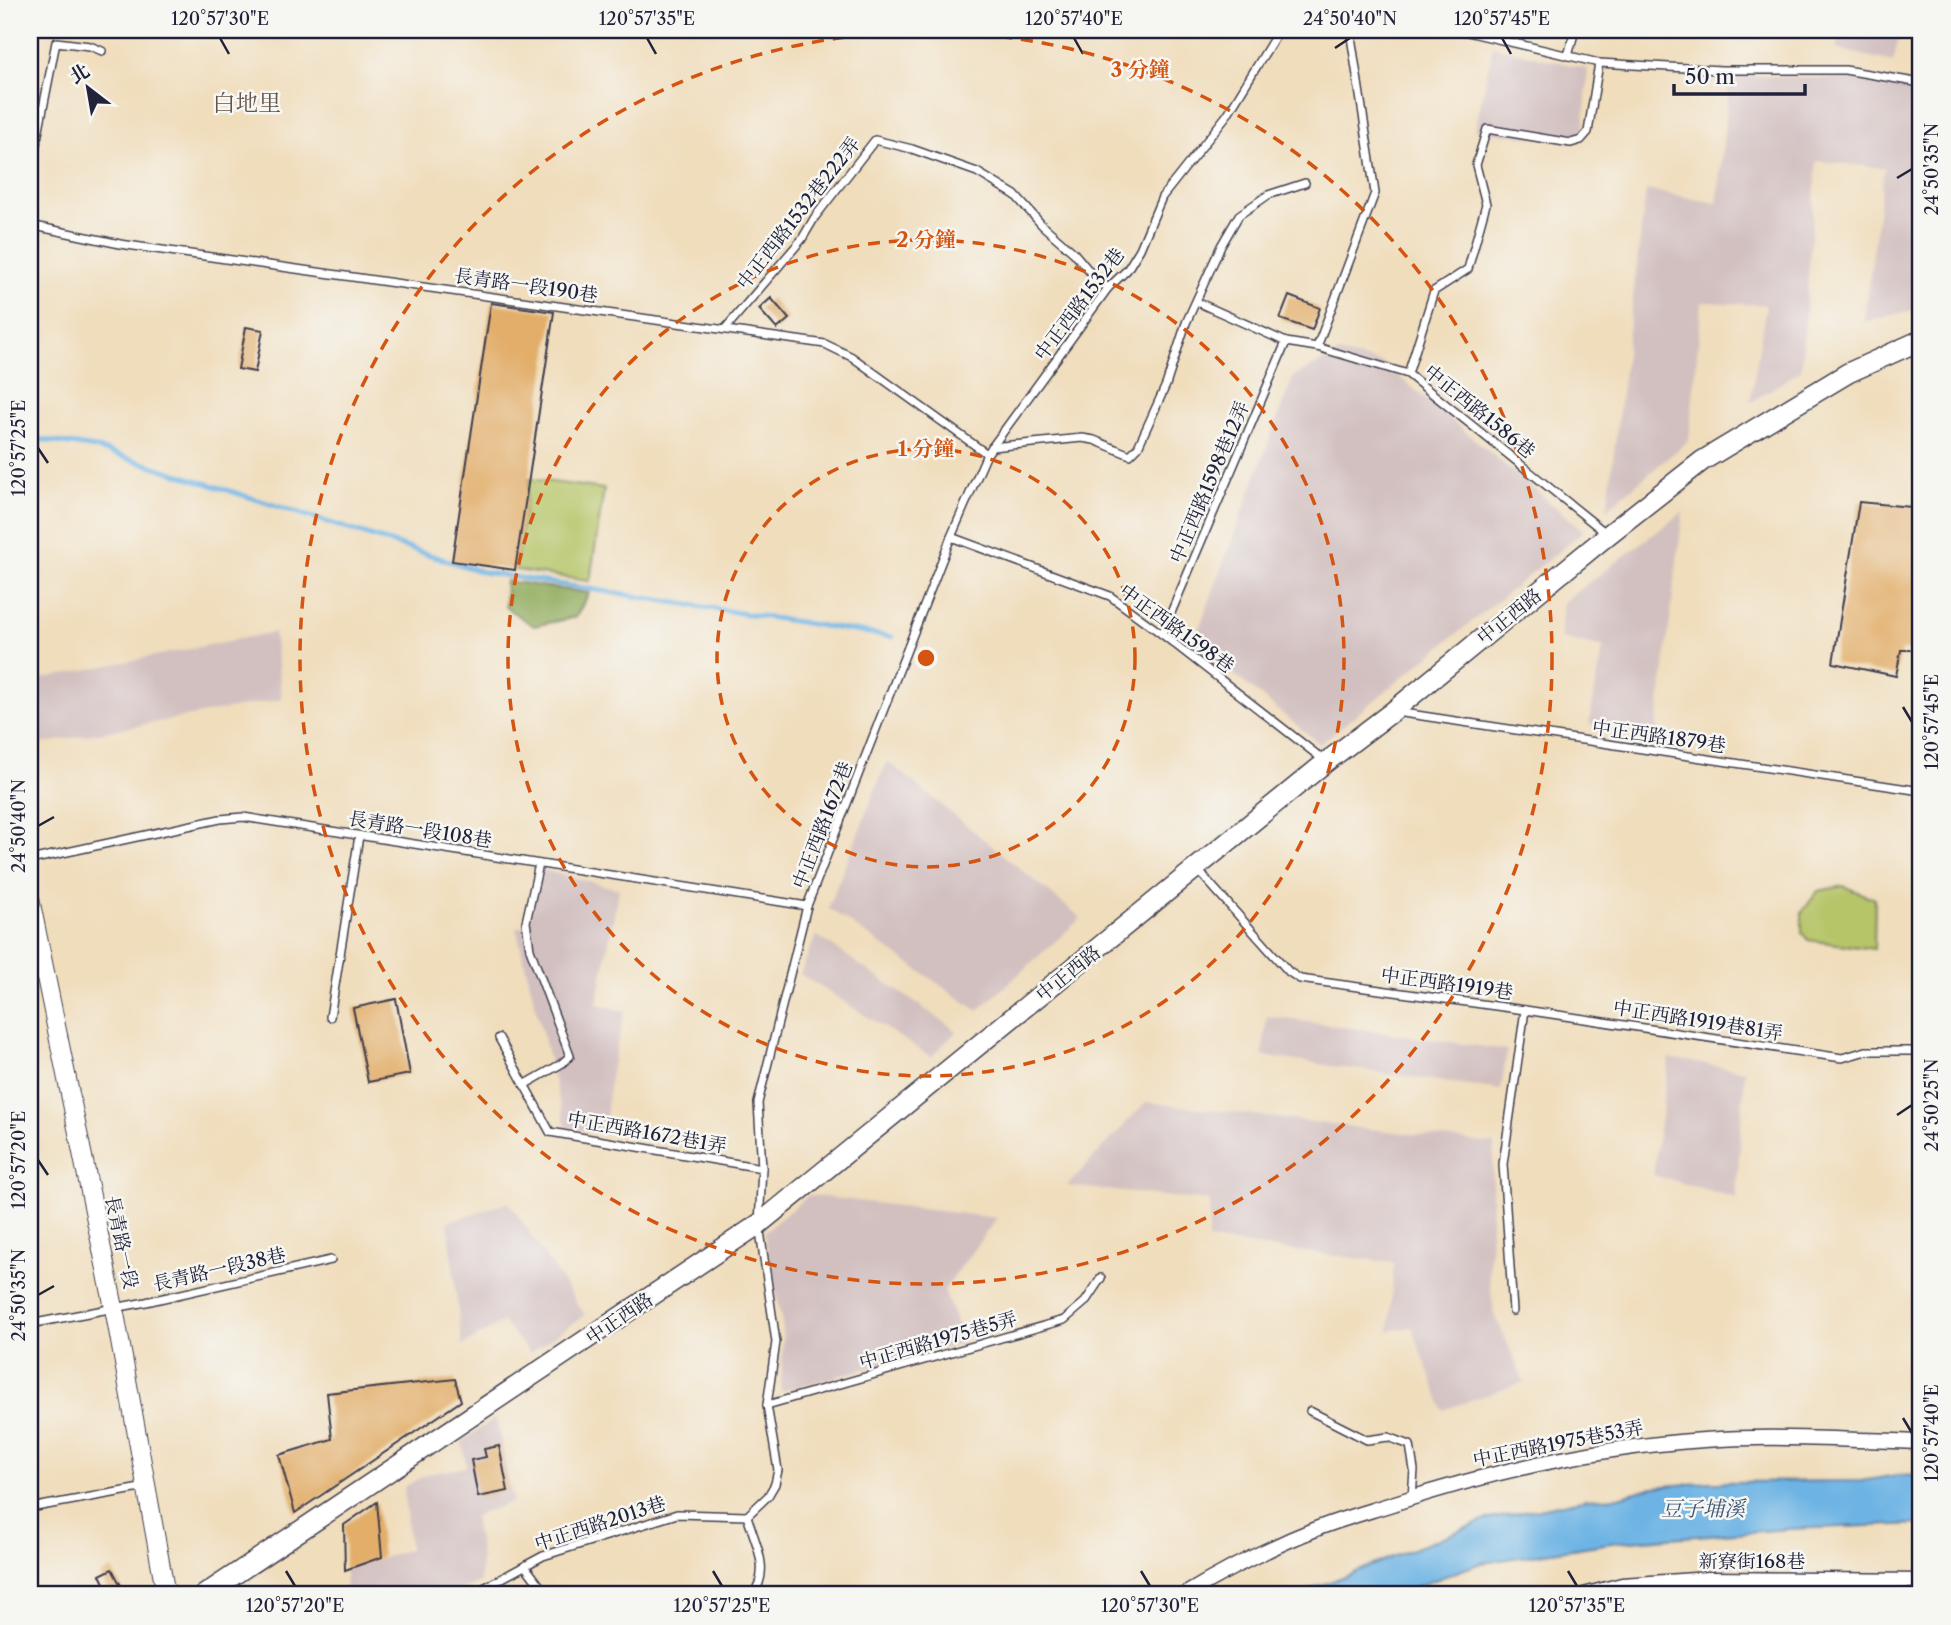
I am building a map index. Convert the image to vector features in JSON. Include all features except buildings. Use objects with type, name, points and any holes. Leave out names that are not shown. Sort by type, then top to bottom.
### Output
[{"type":"main road","name":"中正西路","points":[[204,1595],[759,1224],[1326,762],[1392,712],[1702,461],[1848,373],[1921,340]]},
{"type":"street","name":"長青路一段","points":[[30,899],[114,1308],[166,1595]]},
{"type":"street","name":"中正西路1975巷53弄","points":[[1184,1595],[1226,1570],[1317,1528],[1412,1497],[1516,1468],[1649,1446],[1704,1440],[1789,1438],[1921,1442]]},
{"type":"street","name":"新寮街168巷","points":[[1584,1595],[1622,1585],[1709,1579],[1800,1588],[1921,1581]]},
{"type":"lane","name":"中正西路1532巷","points":[[990,450],[1108,288],[1127,270],[1140,249],[1162,197],[1227,115],[1279,30]]},
{"type":"lane","points":[[1317,346],[1375,193],[1350,30]]},
{"type":"lane","points":[[1459,30],[1599,63],[1721,70],[1845,70],[1921,83]]},
{"type":"lane","points":[[1568,56],[1575,30]]},
{"type":"lane","points":[[30,175],[56,42],[90,46],[102,51]]},
{"type":"lane","points":[[1408,374],[1434,291],[1468,269],[1486,204],[1476,165],[1487,129],[1571,143],[1581,140],[1588,132],[1599,63]]},
{"type":"lane","name":"中正西路1532巷222弄","points":[[726,329],[802,239],[815,217],[875,140],[912,149],[977,172],[1015,195],[1042,225],[1108,288]]},
{"type":"lane","points":[[990,450],[1082,438],[1094,440],[1130,455],[1138,447],[1166,385],[1186,323],[1221,246],[1239,215],[1268,195],[1305,183]]},
{"type":"lane","name":"長青路一段190巷","points":[[30,225],[133,246],[825,344],[852,357],[990,450]]},
{"type":"lane","name":"中正西路1586巷","points":[[1197,302],[1286,342],[1317,346],[1408,374],[1608,535]]},
{"type":"lane","name":"中正西路1598巷12弄","points":[[1162,634],[1286,342]]},
{"type":"lane","name":"中正西路1672巷","points":[[747,1516],[768,1496],[775,1484],[778,1470],[767,1405],[776,1342],[759,1224],[762,1168],[758,1103],[807,906],[951,537],[990,450]]},
{"type":"lane","name":"中正西路1598巷","points":[[951,537],[1110,596],[1326,762]]},
{"type":"lane","name":"中正西路1879巷","points":[[1392,712],[1921,791]]},
{"type":"lane","name":"長青路一段108巷","points":[[30,860],[220,819],[243,817],[807,906]]},
{"type":"lane","points":[[330,1017],[359,835]]},
{"type":"lane","points":[[524,1085],[570,1056],[530,949],[526,922],[539,864]]},
{"type":"lane","name":"中正西路1919巷","points":[[1196,868],[1289,972],[1300,979],[1525,1010],[1503,1164],[1513,1311]]},
{"type":"lane","name":"中正西路1919巷81弄","points":[[1525,1010],[1842,1058],[1866,1051],[1921,1051]]},
{"type":"lane","name":"中正西路1672巷1弄","points":[[499,1038],[550,1132],[762,1168]]},
{"type":"lane","name":"長青路一段38巷","points":[[30,1324],[331,1260]]},
{"type":"lane","name":"中正西路1975巷5弄","points":[[767,1405],[1064,1320],[1085,1302],[1101,1278]]},
{"type":"lane","points":[[1311,1411],[1367,1440],[1388,1437],[1410,1445],[1412,1497]]},
{"type":"lane","points":[[30,1508],[146,1487]]},
{"type":"lane","name":"中正西路2013巷","points":[[471,1595],[543,1556],[677,1514],[747,1516]]},
{"type":"lane","points":[[747,1516],[763,1568],[762,1578],[752,1595]]},
{"type":"lane","points":[[525,1566],[547,1595]]},
{"type":"shaded area","points":[[1840,30],[1901,30],[1893,62],[1836,49]]},
{"type":"shaded area","points":[[1493,46],[1588,69],[1584,127],[1574,143],[1475,130]]},
{"type":"shaded area","points":[[1730,75],[1893,80],[1921,85],[1921,308],[1864,322],[1884,168],[1817,161],[1801,370],[1750,403],[1766,305],[1702,302],[1689,440],[1607,509],[1646,190],[1717,203]]},
{"type":"shaded area","points":[[1339,353],[1383,363],[1584,531],[1320,744],[1194,642],[1293,377]]},
{"type":"shaded area","points":[[1683,512],[1656,736],[1589,724],[1603,647],[1560,639],[1563,602]]},
{"type":"shaded area","points":[[274,632],[282,699],[34,745],[30,724],[30,681]]},
{"type":"shaded area","points":[[887,761],[1081,918],[978,1011],[828,908]]},
{"type":"shaded area","points":[[539,869],[619,889],[597,1004],[625,1011],[610,1075],[605,1134],[566,1127],[516,928],[529,925]]},
{"type":"shaded area","points":[[816,935],[957,1031],[931,1057],[800,974]]},
{"type":"shaded area","points":[[1267,1016],[1507,1050],[1501,1090],[1262,1056]]},
{"type":"shaded area","points":[[1669,1058],[1745,1071],[1736,1198],[1653,1175]]},
{"type":"shaded area","points":[[1146,1102],[1494,1144],[1489,1275],[1494,1312],[1524,1382],[1443,1410],[1412,1327],[1389,1331],[1394,1263],[1208,1240],[1210,1201],[1067,1186]]},
{"type":"shaded area","points":[[809,1195],[997,1218],[944,1290],[964,1343],[781,1391],[783,1329],[764,1232]]},
{"type":"shaded area","points":[[509,1202],[585,1315],[530,1353],[503,1322],[462,1346],[448,1222]]},
{"type":"shaded area","points":[[496,1418],[513,1502],[474,1516],[481,1557],[480,1582],[448,1595],[346,1595],[345,1570],[409,1549],[404,1487],[427,1474],[466,1467],[462,1441]]},
{"type":"green space","points":[[529,479],[604,489],[590,581],[515,570]]},
{"type":"green space","points":[[506,581],[589,593],[576,617],[534,626],[505,607]]},
{"type":"green space","points":[[1843,886],[1875,899],[1874,949],[1808,940],[1802,933],[1802,912],[1818,891]]},
{"type":"water","name":"豆子埔溪","points":[[1897,1475],[1921,1476],[1921,1524],[1788,1529],[1618,1542],[1481,1563],[1394,1595],[1297,1595],[1486,1520],[1586,1499],[1618,1497],[1654,1487],[1712,1482],[1861,1481]]},
{"type":"waterway","points":[[30,438],[96,448],[483,572],[892,637]]},
{"type":"waterway","points":[[1691,1595],[1744,1590],[1786,1590]]},
{"type":"waterway","points":[[1815,1591],[1921,1591]]},
{"type":"district","name":"白地里","points":[[247,103]]}]
